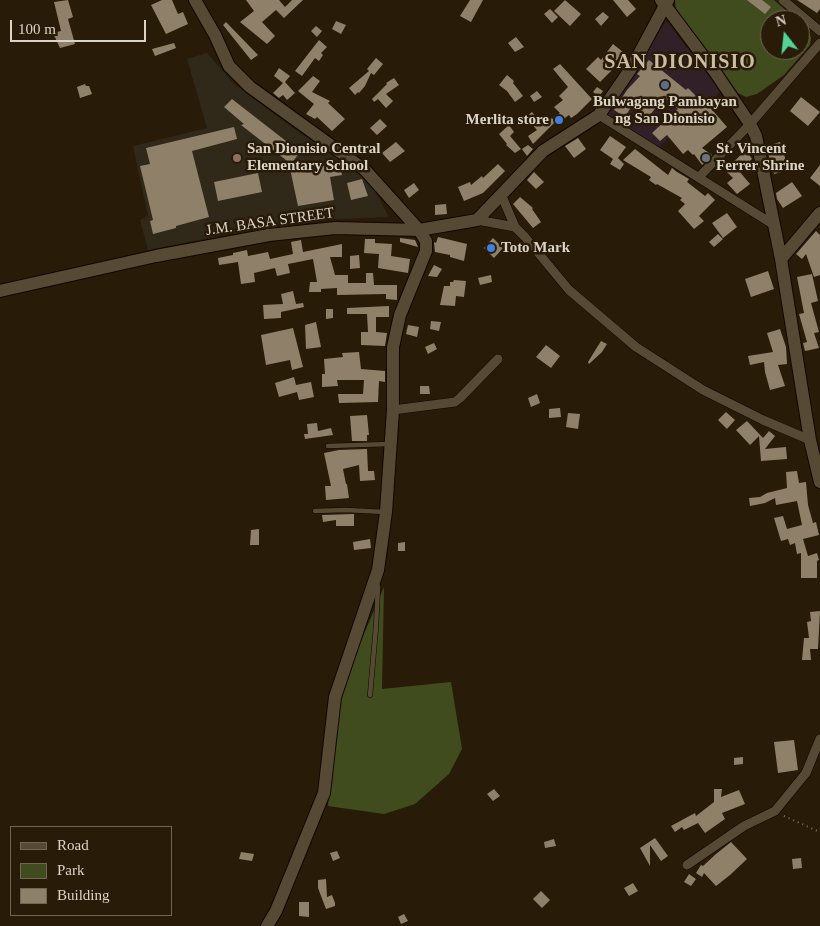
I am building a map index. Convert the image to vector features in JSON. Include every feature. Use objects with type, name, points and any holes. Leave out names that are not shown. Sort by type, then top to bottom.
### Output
[{"type":"main road","points":[[194,0],[215,35],[229,66],[250,87],[365,170],[420,230],[426,241],[426,251],[400,315],[394,347],[393,410],[386,512],[378,570],[335,697],[324,793],[276,911],[267,926]]},
{"type":"main road","points":[[477,220],[543,151],[599,114],[632,67],[664,2],[709,64],[750,124],[756,136],[781,259],[810,440],[820,482]]},
{"type":"main road","points":[[781,259],[820,213]]},
{"type":"main road","name":"J.M. BASA STREET","points":[[0,291],[156,256],[269,235],[335,228],[420,230],[477,220]]},
{"type":"street","points":[[782,0],[820,31]]},
{"type":"street","points":[[699,177],[750,124],[820,43]]},
{"type":"street","points":[[599,114],[774,225]]},
{"type":"street","points":[[501,194],[515,227],[525,236],[569,290],[636,346],[703,390],[763,420],[810,440]]},
{"type":"street","points":[[477,220],[515,227]]},
{"type":"street","points":[[393,410],[455,402],[498,359]]},
{"type":"street","points":[[687,865],[744,826],[775,812],[806,773],[820,739]]},
{"type":"lane","points":[[328,446],[390,444]]},
{"type":"lane","points":[[314,511],[386,512]]},
{"type":"lane","points":[[370,695],[376,627],[378,570]]},
{"type":"path","points":[[775,812],[820,832]]},
{"type":"shaded area","points":[[666,21],[721,91],[659,147],[606,114]]},
{"type":"shaded area","name":"San Dionisio Central Elementary School","points":[[207,53],[234,84],[300,133],[357,169],[375,191],[389,217],[312,220],[259,228],[148,250],[140,220],[148,216],[133,146],[207,128],[187,59]]},
{"type":"green space","points":[[675,0],[774,0],[786,10],[760,10],[760,60],[797,60],[784,75],[757,94],[746,97],[738,93],[676,12]]},
{"type":"green space","points":[[384,587],[382,689],[451,682],[462,749],[449,774],[415,804],[384,814],[328,806],[335,710],[352,662]]},
{"type":"building","points":[[68,0],[73,17],[68,19],[75,44],[60,48],[53,33],[61,31],[54,2]]},
{"type":"building","points":[[162,0],[172,0],[178,14],[183,12],[188,24],[166,34],[151,5]]},
{"type":"building","points":[[246,0],[279,0],[285,7],[292,0],[303,0],[284,18],[276,10],[262,22],[275,36],[267,44],[240,22],[254,11]]},
{"type":"building","points":[[470,0],[483,0],[471,22],[460,16]]},
{"type":"building","points":[[565,0],[581,14],[570,26],[554,11]]},
{"type":"building","points":[[613,0],[628,0],[636,9],[627,17]]},
{"type":"building","points":[[747,0],[762,0],[771,7],[768,10],[760,10]]},
{"type":"building","points":[[797,0],[820,0],[820,9],[817,13]]},
{"type":"building","points":[[550,9],[558,17],[552,23],[544,14]]},
{"type":"building","points":[[603,12],[609,17],[601,26],[595,19]]},
{"type":"building","points":[[336,21],[346,25],[341,34],[332,29]]},
{"type":"building","points":[[226,22],[258,55],[251,60],[223,25]]},
{"type":"building","points":[[316,26],[322,31],[317,37],[311,31]]},
{"type":"building","points":[[516,37],[524,47],[515,52],[508,43]]},
{"type":"building","points":[[319,40],[327,47],[321,53],[323,55],[319,61],[315,58],[302,76],[295,71]]},
{"type":"building","points":[[174,43],[176,48],[155,56],[152,49]]},
{"type":"building","points":[[613,44],[623,52],[610,69],[612,70],[600,82],[586,69],[598,57],[601,60]]},
{"type":"building","points":[[376,58],[383,64],[374,75],[371,73],[365,86],[355,95],[349,88],[369,71],[367,69]]},
{"type":"building","points":[[649,60],[686,90],[688,88],[707,107],[708,105],[727,127],[702,148],[712,155],[702,165],[694,154],[688,150],[683,154],[667,135],[660,141],[652,133],[678,109],[664,97],[647,119],[631,107],[625,117],[614,110],[627,90],[640,76],[637,74]]},
{"type":"building","points":[[560,64],[592,99],[577,114],[571,118],[569,115],[558,123],[554,117],[560,113],[554,107],[563,100],[559,96],[568,87],[553,69]]},
{"type":"building","points":[[279,68],[290,76],[285,82],[295,93],[287,100],[283,95],[279,98],[273,93],[283,83],[274,76]]},
{"type":"building","points":[[507,75],[514,81],[513,83],[523,96],[515,102],[507,91],[499,85]]},
{"type":"building","points":[[313,76],[320,81],[312,92],[330,101],[328,103],[345,119],[332,131],[317,117],[315,119],[306,114],[314,104],[298,91]]},
{"type":"building","points":[[394,78],[399,85],[386,94],[393,101],[386,108],[378,99],[374,102],[372,99],[386,83]]},
{"type":"building","points":[[85,84],[89,86],[92,94],[80,98],[77,87]]},
{"type":"building","points":[[597,87],[603,91],[599,97],[593,92]]},
{"type":"building","points":[[537,91],[542,97],[534,102],[530,96]]},
{"type":"building","points":[[801,97],[820,112],[808,126],[790,111]]},
{"type":"building","points":[[232,99],[300,152],[291,164],[241,125],[244,124],[224,107]]},
{"type":"building","points":[[532,112],[538,119],[542,117],[547,122],[552,118],[555,122],[533,144],[528,136],[537,130],[526,117]]},
{"type":"building","points":[[380,119],[387,126],[377,135],[370,128]]},
{"type":"building","points":[[509,125],[514,132],[510,136],[521,149],[515,153],[506,145],[499,134]]},
{"type":"building","points":[[234,127],[237,139],[192,151],[209,217],[153,234],[150,221],[153,220],[140,166],[150,164],[146,148]]},
{"type":"building","points":[[610,136],[626,147],[618,158],[624,164],[620,170],[610,164],[613,159],[600,150]]},
{"type":"building","points":[[578,138],[586,149],[574,158],[565,146]]},
{"type":"building","points":[[396,142],[405,151],[390,162],[382,153]]},
{"type":"building","points":[[780,142],[789,170],[774,174],[766,146]]},
{"type":"building","points":[[528,145],[533,149],[527,156],[522,149]]},
{"type":"building","points":[[635,149],[668,175],[672,168],[689,179],[687,182],[705,196],[708,193],[715,200],[699,216],[704,221],[694,229],[678,211],[685,204],[680,200],[682,198],[656,185],[649,180],[651,177],[623,160]]},
{"type":"building","points":[[746,150],[752,159],[739,171],[750,184],[737,194],[727,183],[733,178],[725,170]]},
{"type":"building","points":[[306,161],[308,169],[340,163],[342,175],[330,177],[334,200],[298,206],[289,164]]},
{"type":"building","points":[[498,164],[505,171],[483,193],[464,201],[458,187],[470,182],[471,185],[482,176],[483,178]]},
{"type":"building","points":[[820,165],[820,186],[810,178]]},
{"type":"building","points":[[534,172],[544,182],[536,189],[527,180]]},
{"type":"building","points":[[258,173],[262,192],[218,201],[214,182]]},
{"type":"building","points":[[362,179],[368,196],[351,200],[347,183]]},
{"type":"building","points":[[792,182],[802,196],[783,208],[777,199],[776,193]]},
{"type":"building","points":[[414,183],[419,190],[409,198],[404,190]]},
{"type":"building","points":[[520,197],[533,208],[541,222],[533,228],[513,204]]},
{"type":"building","points":[[446,204],[447,214],[435,215],[435,205]]},
{"type":"building","points":[[727,213],[737,227],[723,238],[712,223]]},
{"type":"building","points":[[816,231],[820,235],[820,275],[814,277],[806,254],[802,259],[796,254]]},
{"type":"building","points":[[718,234],[723,239],[714,247],[709,242]]},
{"type":"building","points":[[438,237],[467,244],[464,261],[450,257],[450,255],[435,252],[434,242],[436,243]]},
{"type":"building","points":[[400,238],[415,240],[418,247],[400,242]]},
{"type":"building","points":[[493,238],[503,248],[494,258],[484,248]]},
{"type":"building","points":[[365,239],[375,239],[375,243],[392,244],[391,256],[410,259],[408,273],[378,268],[379,254],[364,253]]},
{"type":"building","points":[[301,240],[303,252],[342,244],[342,257],[330,257],[335,275],[348,275],[348,283],[366,283],[366,273],[373,273],[374,285],[397,285],[397,300],[386,299],[386,294],[337,295],[337,288],[321,289],[321,292],[309,292],[310,282],[317,282],[313,259],[288,264],[290,273],[277,276],[275,268],[254,273],[255,282],[241,284],[238,262],[219,265],[218,258],[247,250],[248,256],[268,252],[270,259],[293,254],[291,242]]},
{"type":"building","points":[[359,255],[360,268],[350,269],[350,256]]},
{"type":"building","points":[[434,265],[442,269],[437,277],[428,276]]},
{"type":"building","points":[[768,271],[774,289],[751,297],[745,279]]},
{"type":"building","points":[[812,274],[818,301],[811,303],[819,332],[814,333],[819,348],[805,351],[803,343],[807,342],[799,314],[804,313],[797,277]]},
{"type":"building","points":[[491,275],[492,282],[480,285],[478,278]]},
{"type":"building","points":[[454,280],[466,281],[464,297],[456,296],[455,306],[440,305],[444,286],[450,286],[450,282]]},
{"type":"building","points":[[293,291],[296,304],[303,303],[304,307],[281,312],[281,318],[264,319],[263,305],[283,304],[281,294]]},
{"type":"building","points":[[389,306],[389,317],[376,317],[376,332],[387,333],[385,346],[361,345],[361,332],[368,332],[367,314],[347,314],[347,308]]},
{"type":"building","points":[[326,309],[333,309],[333,318],[326,319]]},
{"type":"building","points":[[431,321],[441,322],[439,331],[430,329]]},
{"type":"building","points":[[316,322],[321,347],[306,349],[305,325]]},
{"type":"building","points":[[408,325],[419,327],[417,337],[406,334]]},
{"type":"building","points":[[293,328],[303,367],[292,370],[290,360],[266,365],[261,335]]},
{"type":"building","points":[[780,329],[786,347],[787,364],[778,365],[785,386],[770,390],[764,362],[750,365],[748,356],[773,352],[767,333]]},
{"type":"building","points":[[601,341],[607,344],[602,352],[589,364],[588,362]]},
{"type":"building","points":[[434,343],[437,349],[428,354],[425,347]]},
{"type":"building","points":[[546,345],[560,356],[551,368],[536,357]]},
{"type":"building","points":[[359,352],[361,369],[385,371],[385,382],[379,381],[378,402],[339,403],[338,394],[363,394],[364,380],[337,380],[338,386],[322,387],[322,374],[325,374],[324,359],[343,357],[342,353]]},
{"type":"building","points":[[294,377],[296,385],[311,382],[314,397],[299,400],[297,392],[279,397],[275,383]]},
{"type":"building","points":[[420,386],[429,386],[430,394],[420,394]]},
{"type":"building","points":[[537,394],[540,403],[531,407],[528,398]]},
{"type":"building","points":[[560,408],[561,417],[549,418],[549,409]]},
{"type":"building","points":[[726,412],[735,420],[727,429],[718,420]]},
{"type":"building","points":[[568,413],[580,414],[578,429],[566,427]]},
{"type":"building","points":[[367,415],[369,435],[367,435],[367,441],[352,441],[350,416]]},
{"type":"building","points":[[747,421],[763,438],[769,431],[775,436],[765,449],[786,447],[787,459],[761,461],[759,436],[750,445],[736,430]]},
{"type":"building","points":[[317,423],[318,431],[331,428],[333,435],[305,439],[304,434],[308,434],[307,424]]},
{"type":"building","points":[[367,449],[368,471],[374,471],[375,480],[360,481],[359,465],[343,469],[349,498],[326,500],[325,486],[331,486],[324,453],[339,450]]},
{"type":"building","points":[[797,471],[799,483],[806,482],[808,505],[813,523],[816,522],[819,535],[803,539],[808,556],[817,553],[819,560],[817,561],[817,578],[801,578],[801,553],[797,554],[795,543],[790,545],[788,539],[781,541],[774,518],[783,516],[787,529],[802,525],[797,501],[776,505],[775,498],[765,503],[750,506],[749,498],[760,497],[767,493],[787,488],[786,472]]},
{"type":"building","points":[[354,514],[354,526],[336,526],[336,520],[323,522],[322,515]]},
{"type":"building","points":[[259,529],[259,545],[250,545],[251,530]]},
{"type":"building","points":[[370,539],[371,548],[354,550],[353,542]]},
{"type":"building","points":[[405,542],[405,551],[398,551],[398,543]]},
{"type":"building","points":[[820,611],[818,649],[810,649],[811,660],[802,660],[804,638],[809,638],[807,622],[811,621],[810,612]]},
{"type":"building","points":[[794,740],[798,770],[778,773],[774,742]]},
{"type":"building","points":[[743,757],[743,764],[734,765],[734,758]]},
{"type":"building","points":[[494,789],[500,796],[493,801],[487,794]]},
{"type":"building","points":[[714,789],[722,789],[721,797],[739,790],[745,804],[722,813],[725,819],[705,833],[698,823],[684,830],[682,827],[675,832],[671,826],[695,813],[696,816],[714,802]]},
{"type":"building","points":[[655,838],[668,856],[661,861],[650,845],[650,866],[640,848]]},
{"type":"building","points":[[554,839],[556,846],[545,848],[544,842]]},
{"type":"building","points":[[731,842],[747,859],[730,875],[716,886],[704,873],[702,877],[696,873],[701,865],[703,866]]},
{"type":"building","points":[[337,851],[340,858],[333,861],[330,853]]},
{"type":"building","points":[[241,852],[254,854],[252,861],[239,859]]},
{"type":"building","points":[[801,858],[802,868],[793,869],[792,859]]},
{"type":"building","points":[[689,874],[696,879],[691,886],[684,882]]},
{"type":"building","points":[[326,879],[327,897],[332,895],[335,906],[326,909],[318,888],[318,880]]},
{"type":"building","points":[[633,883],[638,891],[629,896],[624,888]]},
{"type":"building","points":[[541,891],[550,900],[542,908],[533,899]]},
{"type":"building","points":[[299,902],[309,902],[309,917],[299,916]]},
{"type":"building","points":[[404,914],[408,921],[401,924],[398,917]]},
{"type":"place","name":"Bulwagang Pambayan ng San Dionisio","points":[[665,85]]},
{"type":"place","name":"Merlita store","points":[[559,120]]},
{"type":"place","name":"San Dionisio Central Elementary School","points":[[237,158]]},
{"type":"place","name":"St. Vincent Ferrer Shrine","points":[[706,158]]},
{"type":"place","name":"Toto Mark","points":[[491,248]]},
{"type":"district","name":"SAN DIONISIO","points":[[680,63]]}]
